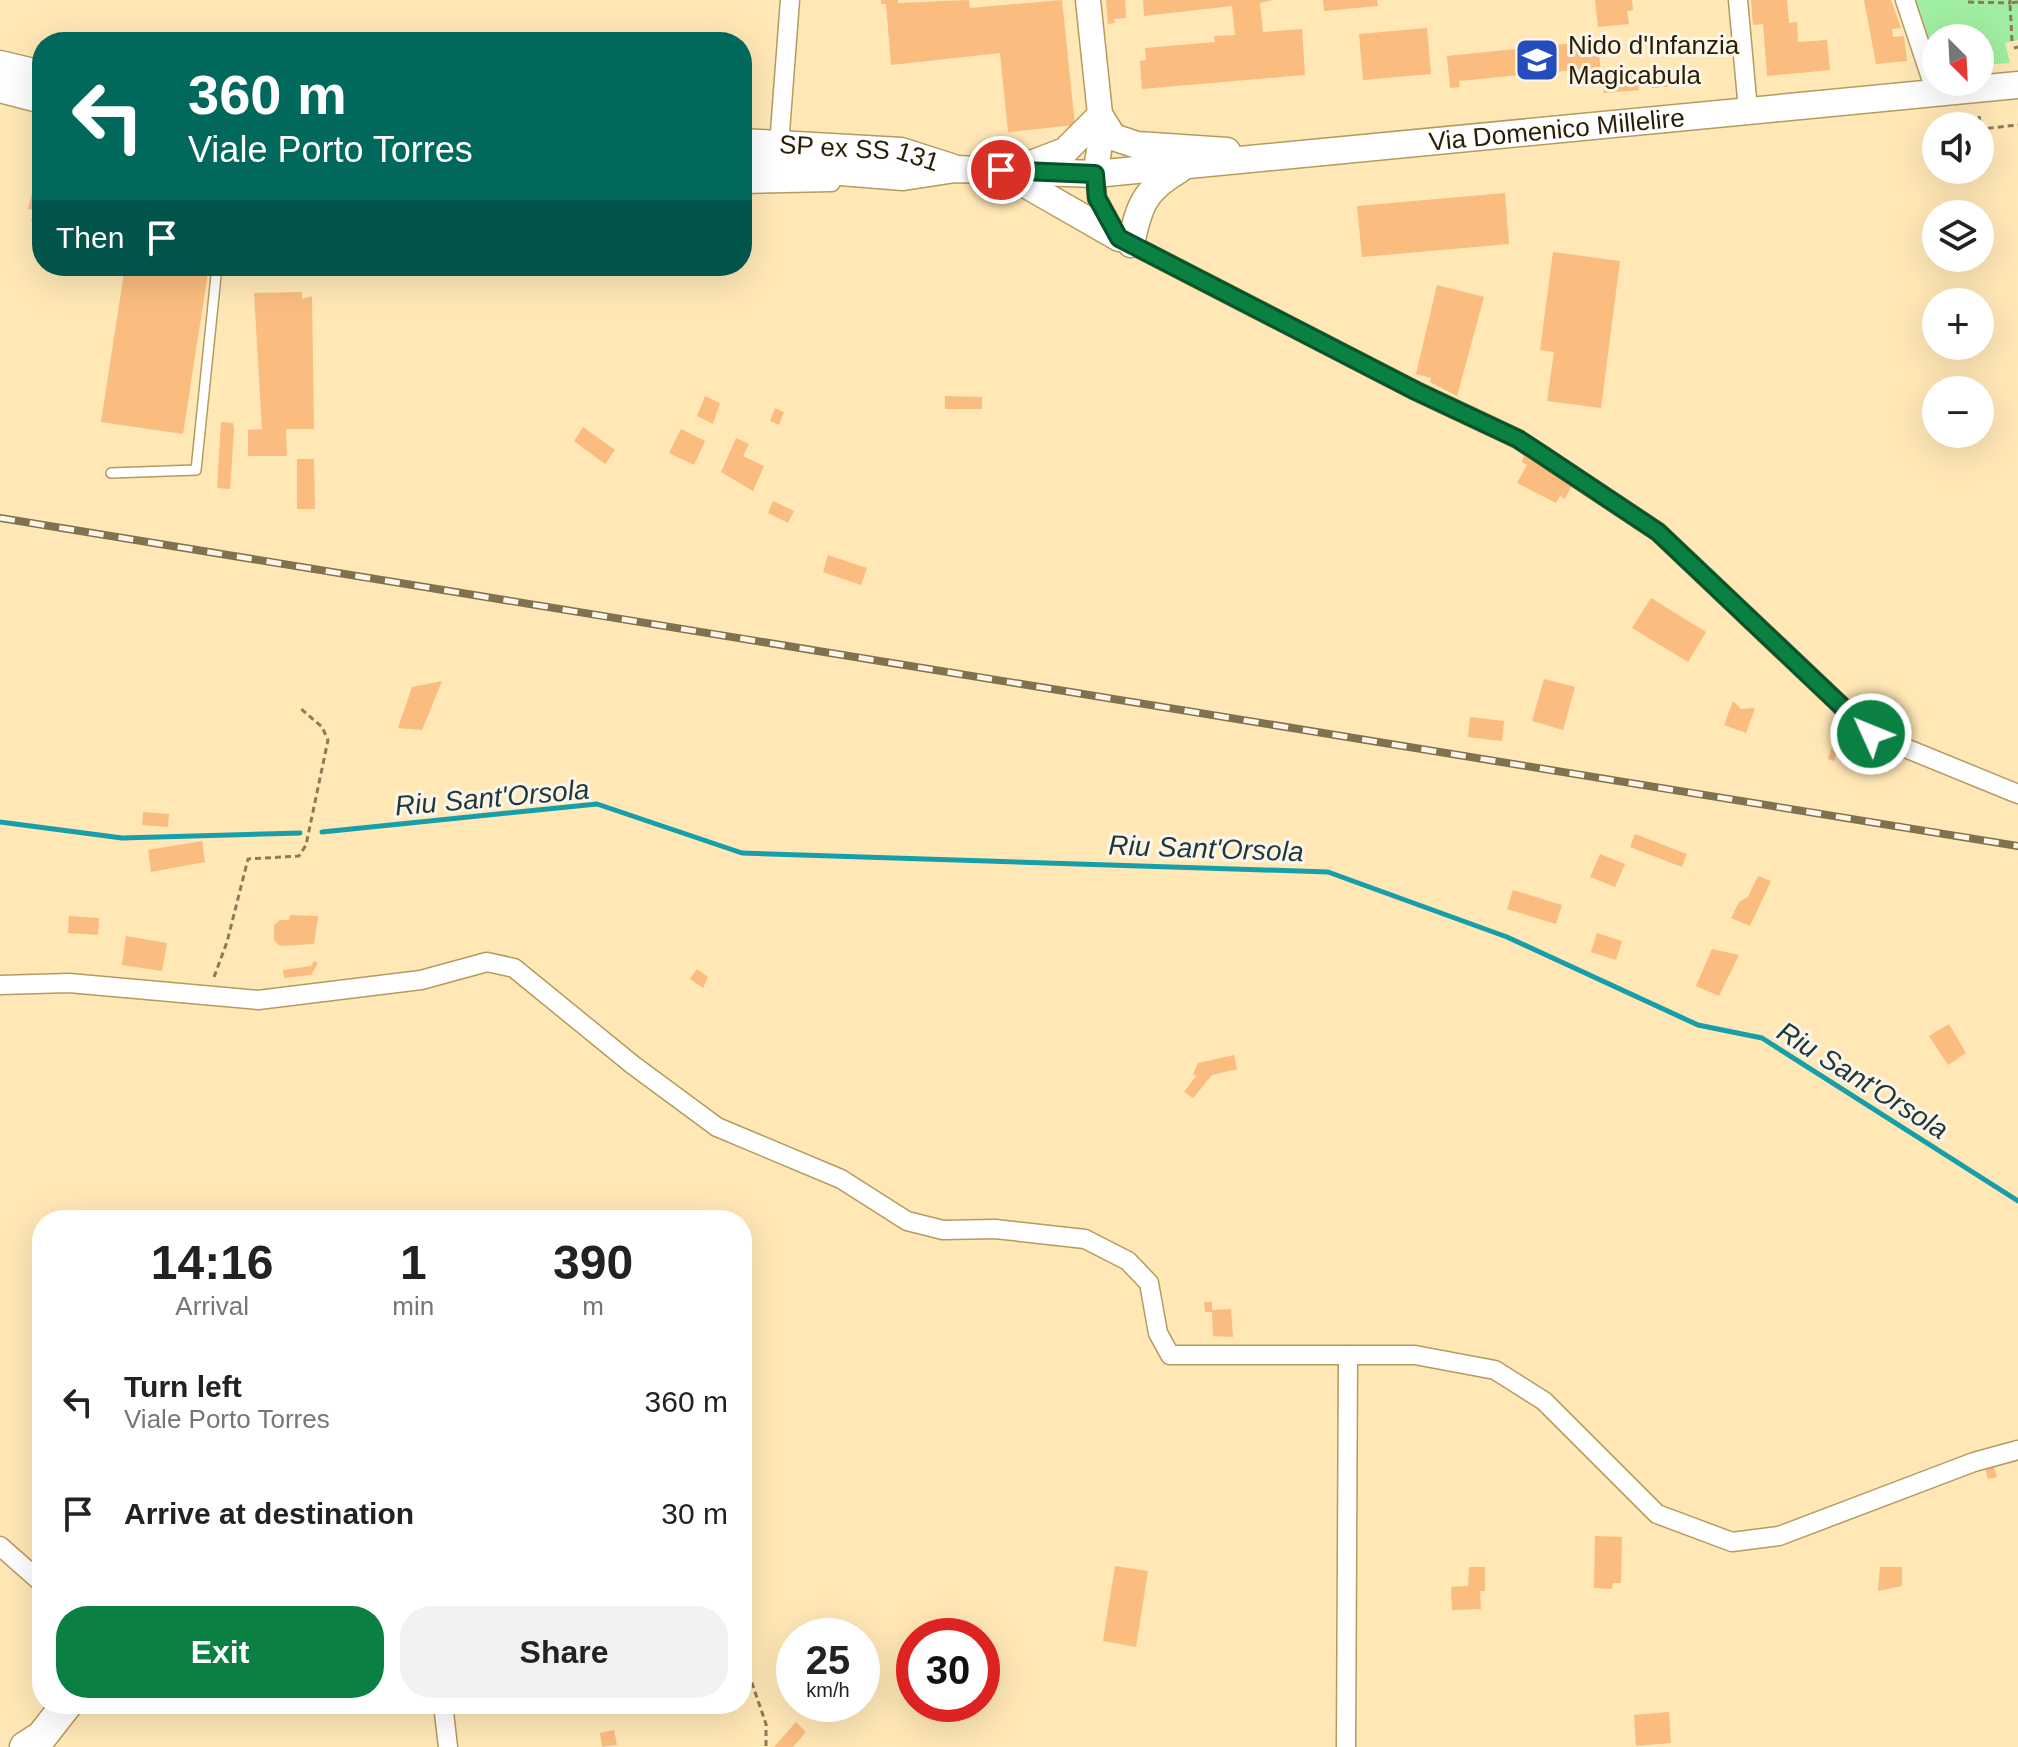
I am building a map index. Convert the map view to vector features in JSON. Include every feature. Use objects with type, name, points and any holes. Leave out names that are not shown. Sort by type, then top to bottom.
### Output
[{"type":"main road","points":[[0,64],[32,72]]},
{"type":"main road","name":"Via Domenico Millelire","points":[[1994,87],[2018,85]]},
{"type":"main road","points":[[0,89],[32,97]]},
{"type":"main road","name":"Via Domenico Millelire","points":[[955,169],[1095,174],[1922,94]]},
{"type":"main road","points":[[1006,170],[1065,151],[1100,116],[1113,137],[1137,145],[1277,156]]},
{"type":"main road","name":"SP ex SS 131","points":[[752,143],[901,151],[955,169]]},
{"type":"main road","name":"SP ex SS 131","points":[[752,165],[903,177],[955,169]]},
{"type":"main road","points":[[1006,170],[1125,241],[1153,185],[1186,166]]},
{"type":"main road","points":[[25,1747],[42,1736],[59,1714]]},
{"type":"street","points":[[779,145],[790,0]]},
{"type":"street","points":[[1088,0],[1102,133],[1095,174],[1097,198],[1125,241],[1416,391],[1518,439],[1658,532],[1871,734],[2018,794]]},
{"type":"street","points":[[1738,0],[1748,110]]},
{"type":"street","points":[[1905,0],[1922,51]]},
{"type":"street","points":[[752,184],[831,182],[836,171]]},
{"type":"street","points":[[0,985],[69,983],[258,1000],[421,980],[487,962],[514,968],[633,1065],[717,1127],[841,1179],[907,1221],[943,1230],[995,1229],[1085,1239],[1128,1261],[1149,1283],[1158,1333],[1170,1355],[1415,1355],[1495,1370],[1544,1401],[1657,1514],[1732,1542],[1779,1536],[1974,1462],[2018,1450]]},
{"type":"street","points":[[1346,1747],[1348,1356]]},
{"type":"street","points":[[0,1546],[32,1574]]},
{"type":"street","points":[[444,1714],[448,1747]]},
{"type":"lane","points":[[111,473],[196,470],[216,276]]},
{"type":"path","points":[[1968,2],[2018,2]]},
{"type":"path","points":[[2010,2],[2012,41]]},
{"type":"path","points":[[1994,128],[2018,125]]},
{"type":"path","points":[[208,995],[227,942],[248,859],[291,858],[299,856],[306,845],[328,740],[322,727],[299,707]]},
{"type":"path","points":[[752,1683],[766,1724],[766,1747]]},
{"type":"green space","points":[[1915,0],[2018,0],[2018,40],[2005,43],[2010,63],[1994,64],[1994,24],[1923,24]]},
{"type":"building","points":[[881,0],[898,0],[898,3],[969,0],[970,8],[1062,0],[1075,125],[1008,132],[1000,53],[891,65],[886,4],[881,4]]},
{"type":"building","points":[[1106,0],[1125,0],[1126,18],[1114,19],[1115,23],[1108,24]]},
{"type":"building","points":[[1143,0],[1272,0],[1260,3],[1263,32],[1302,29],[1305,75],[1142,89],[1140,61],[1146,60],[1145,48],[1215,42],[1214,36],[1235,35],[1232,6],[1144,16]]},
{"type":"building","points":[[1323,0],[1377,0],[1378,6],[1324,11]]},
{"type":"building","points":[[1595,0],[1632,0],[1633,10],[1627,11],[1629,24],[1598,27]]},
{"type":"building","points":[[1751,0],[1787,0],[1789,23],[1797,22],[1798,42],[1827,40],[1830,70],[1767,76],[1763,24],[1753,25]]},
{"type":"building","points":[[1864,0],[1891,0],[1901,28],[1892,29],[1893,37],[1904,36],[1907,61],[1876,64]]},
{"type":"building","points":[[1427,28],[1431,74],[1363,80],[1359,34]]},
{"type":"building","points":[[1598,42],[1601,75],[1588,76],[1587,69],[1552,72],[1459,81],[1460,87],[1450,88],[1447,56]]},
{"type":"building","points":[[1685,67],[1686,85],[1652,88],[1650,71]]},
{"type":"building","points":[[1637,72],[1639,90],[1604,93],[1602,76]]},
{"type":"building","points":[[1505,193],[1509,244],[1362,257],[1357,206]]},
{"type":"building","points":[[1553,252],[1620,261],[1601,408],[1547,401],[1554,352],[1540,350]]},
{"type":"building","points":[[123,276],[207,276],[183,434],[101,422]]},
{"type":"building","points":[[1437,285],[1484,297],[1457,396],[1430,382],[1431,378],[1416,374]]},
{"type":"building","points":[[302,292],[302,299],[312,296],[314,429],[286,429],[287,456],[248,456],[248,430],[262,429],[254,293]]},
{"type":"building","points":[[705,396],[720,403],[713,424],[697,416]]},
{"type":"building","points":[[945,396],[982,397],[982,409],[945,409]]},
{"type":"building","points":[[775,408],[784,412],[779,425],[770,421]]},
{"type":"building","points":[[221,422],[233,423],[234,430],[230,489],[217,488]]},
{"type":"building","points":[[583,427],[615,450],[605,464],[574,441]]},
{"type":"building","points":[[681,429],[705,441],[694,465],[669,453]]},
{"type":"building","points":[[736,438],[749,444],[743,456],[764,466],[753,491],[721,472]]},
{"type":"building","points":[[1524,456],[1573,483],[1565,499],[1560,496],[1556,503],[1517,483],[1527,465],[1522,462]]},
{"type":"building","points":[[297,459],[314,459],[315,509],[297,509]]},
{"type":"building","points":[[773,501],[794,511],[788,523],[768,513]]},
{"type":"building","points":[[828,555],[867,568],[861,585],[823,572]]},
{"type":"building","points":[[1651,598],[1706,632],[1688,662],[1632,628]]},
{"type":"building","points":[[1544,679],[1575,687],[1563,730],[1532,721]]},
{"type":"building","points":[[442,681],[422,730],[398,728],[412,687]]},
{"type":"building","points":[[1733,701],[1741,709],[1755,708],[1746,733],[1724,725]]},
{"type":"building","points":[[1470,717],[1504,721],[1502,741],[1468,737]]},
{"type":"building","points":[[1834,740],[1840,742],[1834,761],[1828,759]]},
{"type":"building","points":[[143,812],[169,814],[168,827],[142,825]]},
{"type":"building","points":[[1635,834],[1687,854],[1682,867],[1630,847]]},
{"type":"building","points":[[202,841],[205,862],[151,872],[148,850]]},
{"type":"building","points":[[1600,854],[1625,864],[1615,887],[1590,877]]},
{"type":"building","points":[[1758,876],[1771,881],[1750,926],[1731,918],[1739,902],[1748,897]]},
{"type":"building","points":[[1513,890],[1562,905],[1556,924],[1507,909]]},
{"type":"building","points":[[290,915],[318,916],[314,944],[280,946],[274,940],[274,925],[280,920],[289,920]]},
{"type":"building","points":[[69,916],[99,918],[98,935],[68,933]]},
{"type":"building","points":[[1597,933],[1622,941],[1616,960],[1591,952]]},
{"type":"building","points":[[126,936],[167,943],[162,971],[122,965]]},
{"type":"building","points":[[1712,949],[1739,955],[1719,996],[1696,986]]},
{"type":"building","points":[[314,961],[318,963],[311,975],[284,978],[283,970],[311,966]]},
{"type":"building","points":[[697,969],[708,977],[703,988],[690,979]]},
{"type":"building","points":[[1949,1024],[1966,1053],[1948,1065],[1929,1036]]},
{"type":"building","points":[[1234,1055],[1237,1069],[1212,1075],[1193,1098],[1184,1092],[1196,1076],[1193,1074],[1198,1063]]},
{"type":"building","points":[[1204,1302],[1212,1302],[1212,1310],[1231,1309],[1233,1337],[1213,1336],[1212,1312],[1205,1312]]},
{"type":"building","points":[[1992,1461],[1997,1477],[1988,1479],[1983,1463]]},
{"type":"building","points":[[1595,1536],[1622,1537],[1621,1583],[1613,1583],[1612,1589],[1594,1588]]},
{"type":"building","points":[[1115,1566],[1148,1571],[1136,1647],[1103,1641]]},
{"type":"building","points":[[1469,1567],[1485,1567],[1485,1591],[1480,1591],[1481,1609],[1452,1610],[1451,1587],[1468,1586]]},
{"type":"building","points":[[1880,1567],[1902,1567],[1902,1586],[1878,1591]]},
{"type":"building","points":[[1669,1712],[1671,1743],[1636,1746],[1634,1715]]},
{"type":"building","points":[[796,1722],[806,1732],[793,1747],[774,1747]]},
{"type":"building","points":[[614,1730],[617,1745],[602,1747],[600,1733]]},
{"type":"waterway","name":"Riu Sant'Orsola","points":[[322,832],[597,804],[742,853],[1328,872],[1507,937],[1698,1025],[1762,1038],[2018,1201]]},
{"type":"waterway","name":"Riu Sant'Orsola","points":[[0,822],[122,838],[300,833]]},
{"type":"railway","points":[[0,518],[2018,846]]},
{"type":"place","name":"Nido d'Infanzia Magicabula","points":[[1537,60]]},
{"type":"route","points":[[1001,170],[1095,174],[1097,198],[1119,238],[1437,402],[1518,439],[1658,532],[1871,734]]}]
